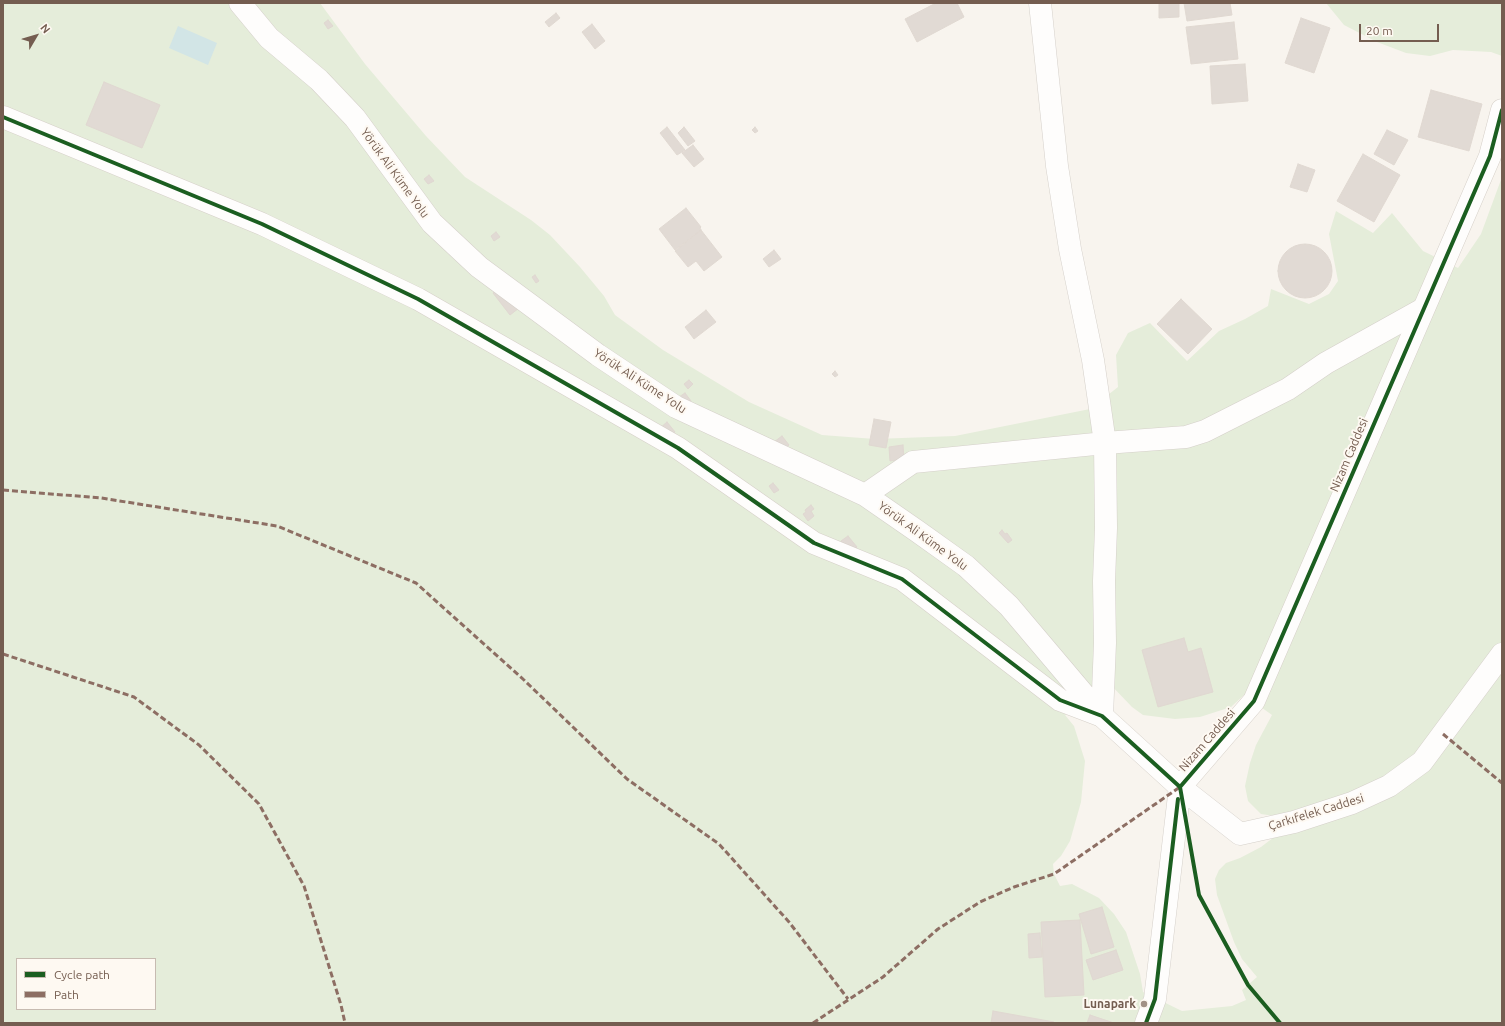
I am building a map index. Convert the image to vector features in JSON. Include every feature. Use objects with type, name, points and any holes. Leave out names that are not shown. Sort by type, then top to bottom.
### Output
[{"type":"street","name":"Yörük Ali Küme Yolu","points":[[240,3],[269,38],[320,80],[355,118],[432,223],[479,267],[598,355],[676,407],[865,495],[966,566],[1004,601],[1102,716]]},
{"type":"street","points":[[1040,3],[1057,166],[1070,249],[1093,360],[1105,443],[1106,528],[1104,581],[1106,643],[1102,716]]},
{"type":"street","name":"Nizam Caddesi","points":[[1180,787],[1254,701],[1490,156],[1502,110]]},
{"type":"street","points":[[3,116],[262,224],[418,300],[678,448],[814,543],[902,579],[1060,700],[1102,716],[1180,787],[1155,999],[1146,1023]]},
{"type":"street","points":[[865,495],[913,462],[1105,443],[1186,437],[1205,431],[1288,389],[1326,363],[1423,309]]},
{"type":"street","name":"Çarkıfelek Caddesi","points":[[1180,787],[1240,834],[1294,822],[1352,803],[1389,786],[1422,762],[1502,654]]},
{"type":"green space","points":[[3,3],[320,3],[365,64],[426,136],[465,177],[531,220],[550,235],[580,267],[604,296],[615,315],[663,350],[749,402],[822,435],[875,439],[955,436],[1090,409],[1118,387],[1116,355],[1128,333],[1150,323],[1187,361],[1219,331],[1268,306],[1271,289],[1309,304],[1329,294],[1338,281],[1329,234],[1336,211],[1373,233],[1392,213],[1423,251],[1458,268],[1481,234],[1502,177],[1502,1023],[3,1023]],"holes":[[[1107,681],[1132,707],[1143,715],[1175,719],[1200,717],[1231,707],[1244,695],[1272,715],[1256,745],[1245,786],[1248,801],[1261,814],[1281,817],[1286,828],[1261,847],[1240,858],[1226,863],[1219,870],[1215,879],[1217,895],[1234,942],[1242,959],[1257,977],[1242,990],[1246,1000],[1232,1006],[1182,1011],[1143,992],[1140,974],[1126,932],[1114,914],[1099,898],[1072,884],[1060,886],[1054,874],[1053,864],[1061,856],[1070,841],[1081,802],[1085,761],[1074,726],[1065,715]]]},
{"type":"green space","points":[[1326,3],[1502,3],[1502,56],[1491,52],[1453,50],[1430,56],[1406,53],[1377,42],[1344,25]]},
{"type":"shaded area","points":[[178,26],[217,43],[208,65],[169,48]]},
{"type":"building","points":[[936,3],[957,3],[964,17],[917,42],[905,19]]},
{"type":"building","points":[[1159,3],[1179,3],[1179,17],[1159,18]]},
{"type":"building","points":[[1184,3],[1230,3],[1232,15],[1187,21]]},
{"type":"building","points":[[556,13],[560,18],[549,27],[545,22]]},
{"type":"building","points":[[1301,18],[1330,28],[1314,73],[1285,63]]},
{"type":"building","points":[[328,20],[333,26],[328,29],[324,23]]},
{"type":"building","points":[[1234,22],[1238,59],[1191,64],[1186,27]]},
{"type":"building","points":[[592,24],[605,41],[595,49],[582,32]]},
{"type":"building","points":[[1245,64],[1248,101],[1212,104],[1210,66]]},
{"type":"building","points":[[104,82],[160,105],[142,148],[86,125]]},
{"type":"building","points":[[1431,90],[1482,104],[1469,151],[1418,137]]},
{"type":"building","points":[[667,127],[685,150],[677,155],[660,133]]},
{"type":"building","points":[[684,127],[695,141],[688,146],[678,133]]},
{"type":"building","points":[[755,127],[758,131],[755,133],[752,130]]},
{"type":"building","points":[[1387,130],[1408,140],[1394,165],[1374,154]]},
{"type":"building","points":[[693,145],[704,159],[694,167],[682,153]]},
{"type":"building","points":[[1363,154],[1400,175],[1374,222],[1337,201]]},
{"type":"building","points":[[1298,164],[1315,170],[1307,192],[1290,187]]},
{"type":"building","points":[[429,175],[434,181],[428,184],[424,179]]},
{"type":"building","points":[[686,208],[701,227],[701,230],[675,250],[659,229]]},
{"type":"building","points":[[701,230],[722,257],[704,271],[696,261],[688,267],[675,251]]},
{"type":"building","points":[[496,232],[500,237],[494,241],[491,236]]},
{"type":"building","points":[[1305,244],[1315,246],[1324,252],[1330,261],[1332,271],[1330,281],[1324,290],[1315,296],[1305,298],[1295,296],[1286,290],[1280,281],[1278,271],[1280,261],[1286,252],[1295,246]]},
{"type":"building","points":[[774,250],[781,259],[769,267],[763,259]]},
{"type":"building","points":[[535,275],[539,281],[536,283],[532,277]]},
{"type":"building","points":[[501,287],[519,308],[510,315],[493,293]]},
{"type":"building","points":[[1181,299],[1212,329],[1188,354],[1157,324]]},
{"type":"building","points":[[706,310],[716,322],[694,339],[685,327]]},
{"type":"building","points":[[835,371],[838,375],[835,377],[832,374]]},
{"type":"building","points":[[689,380],[693,384],[688,389],[684,384]]},
{"type":"building","points":[[685,393],[691,401],[685,406],[679,397]]},
{"type":"building","points":[[874,419],[891,422],[886,448],[869,445]]},
{"type":"building","points":[[667,422],[675,432],[666,438],[659,429]]},
{"type":"building","points":[[782,436],[789,445],[782,451],[774,442]]},
{"type":"building","points":[[903,445],[904,459],[890,461],[889,447]]},
{"type":"building","points":[[773,483],[779,490],[774,493],[769,486]]},
{"type":"building","points":[[811,505],[814,509],[811,511],[814,516],[808,521],[803,514]]},
{"type":"building","points":[[1002,530],[1005,534],[1007,533],[1012,540],[1008,543],[999,533]]},
{"type":"building","points":[[848,536],[857,547],[851,552],[841,541]]},
{"type":"building","points":[[1184,638],[1188,652],[1201,648],[1213,692],[1158,707],[1142,650]]},
{"type":"building","points":[[1102,907],[1114,947],[1091,954],[1079,914]]},
{"type":"building","points":[[1080,920],[1084,995],[1045,997],[1041,922]]},
{"type":"building","points":[[1040,933],[1042,957],[1029,958],[1028,934]]},
{"type":"building","points":[[1116,950],[1123,970],[1093,980],[1086,960]]},
{"type":"building","points":[[993,1011],[1054,1022],[1054,1023],[991,1023]]},
{"type":"building","points":[[1090,1015],[1114,1023],[1087,1023]]},
{"type":"marked path","points":[[3,490],[101,498],[277,526],[416,583],[524,680],[627,779],[719,844],[789,922],[848,999]]},
{"type":"marked path","points":[[3,654],[134,697],[199,745],[259,804],[304,886],[341,1005],[345,1023]]},
{"type":"marked path","points":[[1443,734],[1502,783]]},
{"type":"marked path","points":[[813,1023],[883,977],[938,929],[980,902],[1014,887],[1054,874],[1180,787],[1180,789]]},
{"type":"cycle path","points":[[1180,787],[1254,701],[1490,156],[1502,110]]},
{"type":"cycle path","points":[[3,117],[262,224],[418,299],[678,448],[814,543],[902,579],[1060,700],[1102,716],[1180,787]]},
{"type":"cycle path","points":[[1180,787],[1199,895],[1248,985],[1280,1023]]},
{"type":"cycle path","points":[[1146,1023],[1155,999],[1178,799]]},
{"type":"place","name":"Lunapark","points":[[1144,1004]]}]
